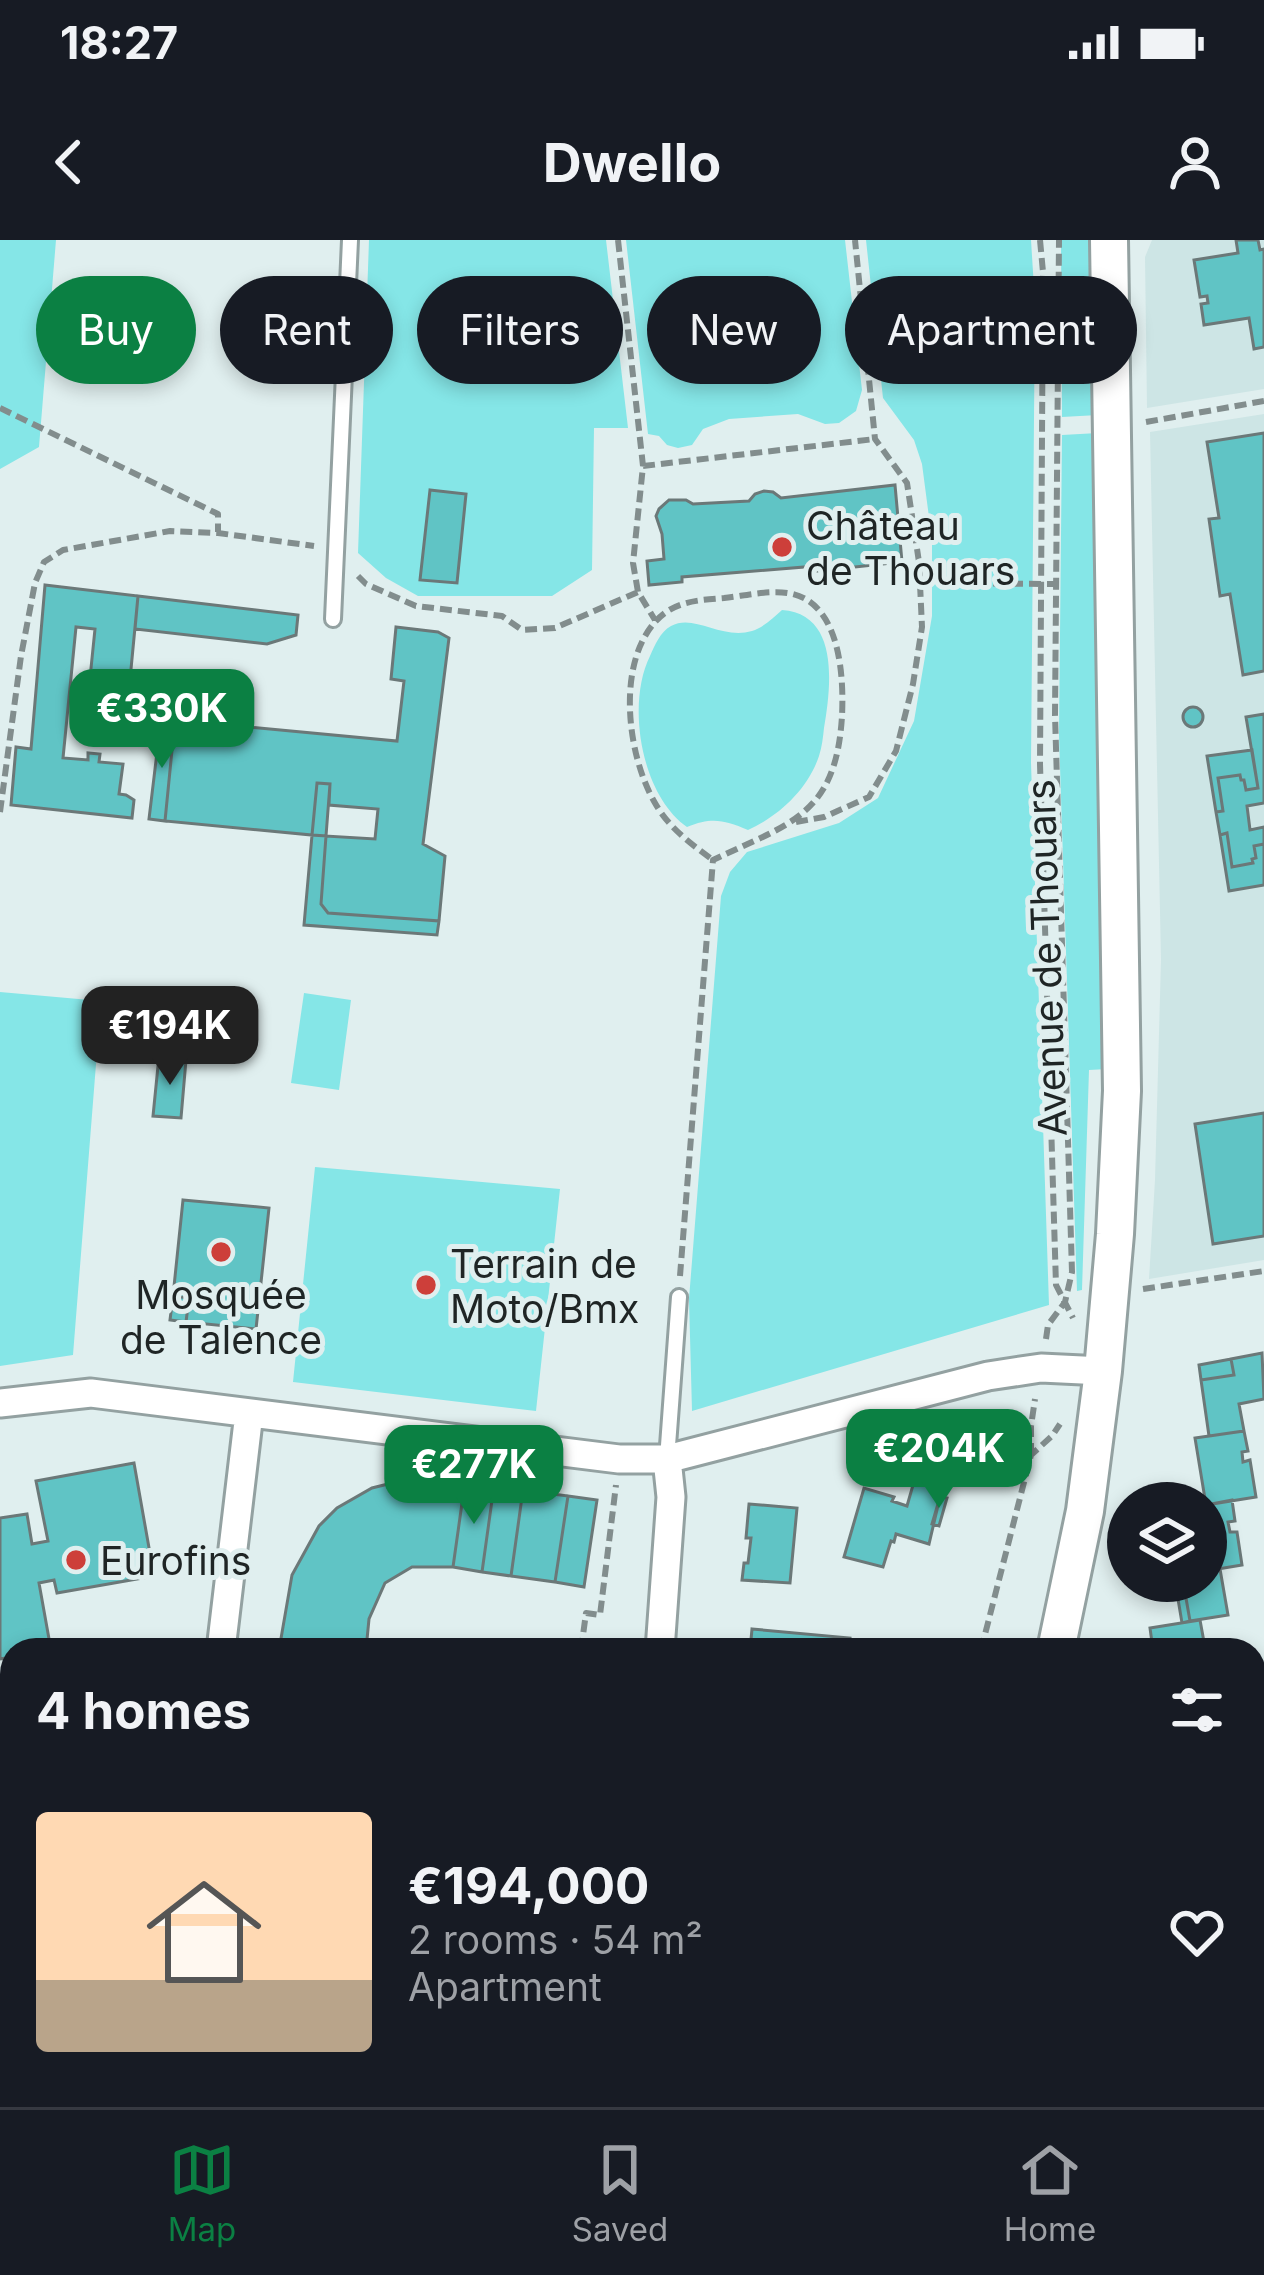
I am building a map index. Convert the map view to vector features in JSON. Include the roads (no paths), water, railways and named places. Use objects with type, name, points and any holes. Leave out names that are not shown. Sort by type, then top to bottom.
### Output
[{"type":"street","name":"Avenue de Thouars","points":[[1059,1638],[1085,1511],[1089,1370],[1115,1234],[1122,1091],[1109,240]]},
{"type":"street","points":[[0,1403],[91,1394],[620,1459],[668,1459],[988,1376],[1041,1368],[1089,1370]]},
{"type":"street","points":[[222,1638],[249,1413]]},
{"type":"street","points":[[660,1638],[670,1497],[668,1459]]},
{"type":"lane","points":[[332,619],[350,240]]},
{"type":"lane","points":[[668,1459],[679,1297]]},
{"type":"place","name":"Château de Thouars","points":[[782,547]]},
{"type":"place","name":"Mosquée de Talence","points":[[221,1252]]},
{"type":"place","name":"Terrain de Moto/Bmx","points":[[426,1285]]},
{"type":"place","name":"Eurofins","points":[[76,1560]]}]
